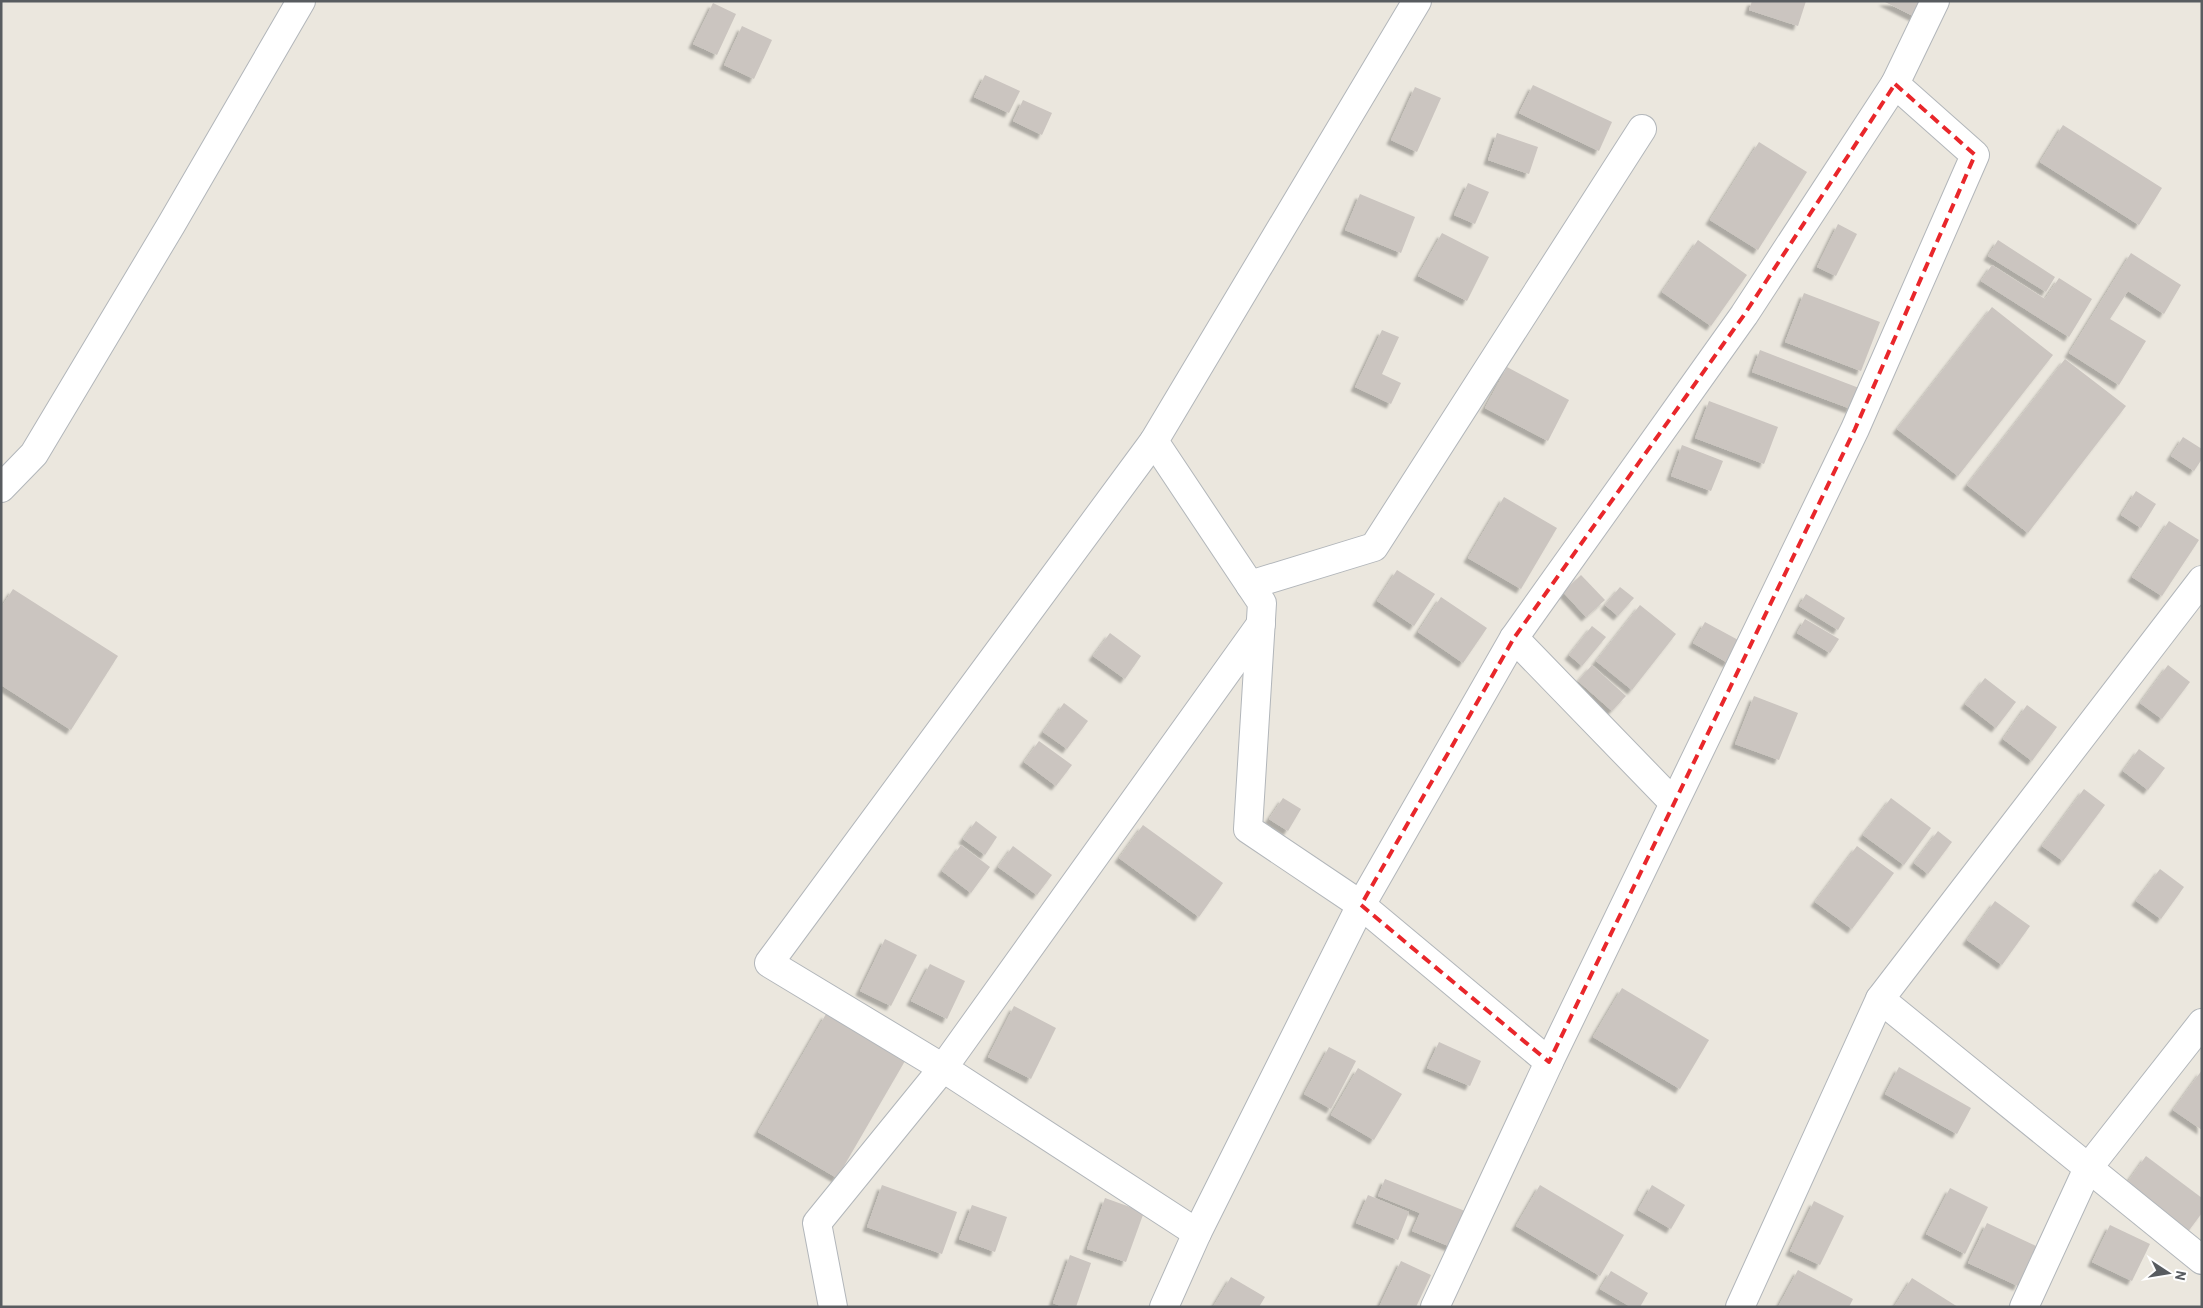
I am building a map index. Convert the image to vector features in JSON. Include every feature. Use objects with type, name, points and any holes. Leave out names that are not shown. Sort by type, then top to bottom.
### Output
[{"type":"street","points":[[1,488],[34,454],[172,225],[301,1]]},
{"type":"street","points":[[1197,1234],[943,1068],[769,963],[1154,441],[1417,1]]},
{"type":"street","points":[[1164,1307],[1197,1234],[1361,905],[1514,638],[1744,314],[1895,84],[1935,1]]},
{"type":"street","points":[[1435,1307],[1548,1062],[1855,429],[1976,155],[1895,84]]},
{"type":"street","points":[[1250,585],[1374,546],[1642,129]]},
{"type":"street","points":[[1154,441],[1262,603],[1248,829],[1361,905],[1548,1062]]},
{"type":"street","points":[[1740,1307],[1880,999],[2202,580]]},
{"type":"street","points":[[833,1307],[817,1223],[943,1068],[1261,624]]},
{"type":"street","points":[[1514,638],[1673,802]]},
{"type":"street","points":[[1880,999],[2202,1260]]},
{"type":"street","points":[[2024,1307],[2088,1168],[2202,1023]]},
{"type":"highlighted area","points":[[1895,84],[1975,155],[1855,429],[1549,1062],[1361,905],[1514,638],[1744,315]]},
{"type":"building","points":[[1752,1],[1806,1],[1798,26],[1749,10]]},
{"type":"building","points":[[1883,1],[1923,1],[1915,17]]},
{"type":"building","points":[[713,3],[736,14],[717,55],[693,44]]},
{"type":"building","points":[[742,26],[772,40],[754,79],[724,65]]},
{"type":"building","points":[[985,75],[1020,91],[1009,113],[974,97]]},
{"type":"building","points":[[1533,85],[1612,122],[1599,151],[1519,113]]},
{"type":"building","points":[[1415,87],[1441,98],[1417,152],[1391,140]]},
{"type":"building","points":[[1023,100],[1052,113],[1042,135],[1013,121]]},
{"type":"building","points":[[2063,125],[2162,188],[2139,225],[2040,162]]},
{"type":"building","points":[[1497,133],[1538,147],[1529,174],[1488,160]]},
{"type":"building","points":[[1759,142],[1807,172],[1758,250],[1710,220]]},
{"type":"building","points":[[1468,183],[1489,192],[1475,224],[1454,215]]},
{"type":"building","points":[[1360,194],[1415,217],[1401,253],[1345,230]]},
{"type":"building","points":[[1838,224],[1857,234],[1836,276],[1817,267]]},
{"type":"building","points":[[1442,233],[1489,257],[1467,301],[1418,276]]},
{"type":"building","points":[[1698,240],[1747,275],[1711,326],[1662,292]]},
{"type":"building","points":[[1998,240],[2055,277],[2046,292],[1988,256]]},
{"type":"building","points":[[2131,253],[2181,285],[2164,314],[2128,291],[2110,319],[2146,341],[2119,385],[2069,353]]},
{"type":"building","points":[[1992,265],[2045,299],[2059,278],[2092,299],[2069,337],[1981,281]]},
{"type":"building","points":[[1804,293],[1880,322],[1861,371],[1785,342]]},
{"type":"building","points":[[1992,307],[2053,355],[1958,476],[1897,429]]},
{"type":"building","points":[[1382,330],[1399,337],[1382,374],[1401,383],[1391,404],[1355,387]]},
{"type":"building","points":[[1760,350],[1859,388],[1851,409],[1752,372]]},
{"type":"building","points":[[2065,359],[2126,406],[2028,533],[1967,485]]},
{"type":"building","points":[[1507,367],[1569,400],[1548,441],[1485,408]]},
{"type":"building","points":[[1709,401],[1778,427],[1764,464],[1695,438]]},
{"type":"building","points":[[2183,437],[2202,449],[2202,459],[2194,471],[2171,456]]},
{"type":"building","points":[[1682,445],[1723,461],[1711,491],[1671,476]]},
{"type":"building","points":[[2136,491],[2156,504],[2141,528],[2121,515]]},
{"type":"building","points":[[1504,497],[1557,528],[1521,589],[1468,558]]},
{"type":"building","points":[[2169,521],[2199,540],[2162,596],[2132,577]]},
{"type":"building","points":[[1397,570],[1435,594],[1414,626],[1377,601]]},
{"type":"building","points":[[1581,575],[1605,600],[1586,617],[1563,592]]},
{"type":"building","points":[[1620,587],[1634,598],[1618,616],[1605,605]]},
{"type":"building","points":[[13,589],[118,656],[71,730],[1,685],[1,608]]},
{"type":"building","points":[[1806,594],[1845,618],[1838,630],[1799,606]]},
{"type":"building","points":[[1441,597],[1487,628],[1463,663],[1418,632]]},
{"type":"building","points":[[1640,605],[1676,634],[1632,690],[1596,661]]},
{"type":"building","points":[[1805,619],[1839,639],[1830,653],[1797,633]]},
{"type":"building","points":[[1705,622],[1740,641],[1728,663],[1693,643]]},
{"type":"building","points":[[1592,626],[1606,637],[1582,666],[1569,655]]},
{"type":"building","points":[[1110,633],[1141,656],[1125,679],[1093,656]]},
{"type":"building","points":[[1592,665],[1626,696],[1612,711],[1578,681]]},
{"type":"building","points":[[2168,665],[2190,682],[2162,719],[2140,703]]},
{"type":"building","points":[[1985,678],[2016,702],[1996,728],[1965,704]]},
{"type":"building","points":[[1754,696],[1798,713],[1779,760],[1735,744]]},
{"type":"building","points":[[1064,703],[1088,721],[1067,749],[1043,732]]},
{"type":"building","points":[[2027,705],[2057,727],[2032,761],[2003,739]]},
{"type":"building","points":[[1039,741],[1072,765],[1056,786],[1024,762]]},
{"type":"building","points":[[2139,749],[2165,768],[2148,790],[2123,771]]},
{"type":"building","points":[[2084,789],[2105,805],[2063,861],[2042,846]]},
{"type":"building","points":[[1283,798],[1301,809],[1288,831],[1269,819]]},
{"type":"building","points":[[1891,798],[1931,828],[1904,865],[1863,835]]},
{"type":"building","points":[[976,821],[997,837],[985,855],[963,839]]},
{"type":"building","points":[[1143,825],[1223,883],[1199,917],[1119,858]]},
{"type":"building","points":[[1938,831],[1952,842],[1928,874],[1914,863]]},
{"type":"building","points":[[961,845],[990,867],[971,893],[942,871]]},
{"type":"building","points":[[1013,846],[1052,875],[1037,895],[998,867]]},
{"type":"building","points":[[1857,846],[1894,873],[1852,929],[1815,902]]},
{"type":"building","points":[[2160,869],[2184,887],[2161,919],[2136,901]]},
{"type":"building","points":[[1995,901],[2030,926],[2002,965],[1967,940]]},
{"type":"building","points":[[885,939],[917,955],[891,1006],[860,991]]},
{"type":"building","points":[[930,964],[965,981],[947,1019],[911,1001]]},
{"type":"building","points":[[1622,988],[1709,1040],[1680,1089],[1593,1037]]},
{"type":"building","points":[[1014,1006],[1056,1028],[1031,1079],[988,1057]]},
{"type":"building","points":[[826,1014],[905,1061],[837,1178],[758,1132]]},
{"type":"building","points":[[1439,1042],[1481,1061],[1470,1086],[1427,1068]]},
{"type":"building","points":[[1329,1047],[1356,1061],[1331,1109],[1304,1094]]},
{"type":"building","points":[[1899,1067],[1971,1108],[1957,1134],[1885,1094]]},
{"type":"building","points":[[1358,1068],[1402,1094],[1374,1140],[1331,1115]]},
{"type":"building","points":[[2202,1070],[2202,1130],[2173,1110]]},
{"type":"building","points":[[2146,1156],[2202,1198],[2202,1213],[2184,1237],[2122,1190]]},
{"type":"building","points":[[1385,1179],[1465,1211],[1451,1247],[1412,1231],[1420,1213],[1378,1196]]},
{"type":"building","points":[[882,1185],[957,1212],[942,1254],[867,1227]]},
{"type":"building","points":[[1540,1185],[1624,1235],[1600,1276],[1516,1226]]},
{"type":"building","points":[[1652,1185],[1685,1205],[1671,1229],[1638,1210]]},
{"type":"building","points":[[1950,1188],[1988,1207],[1965,1254],[1926,1234]]},
{"type":"building","points":[[1368,1195],[1409,1212],[1398,1240],[1356,1223]]},
{"type":"building","points":[[1105,1198],[1144,1212],[1126,1262],[1087,1249]]},
{"type":"building","points":[[1814,1201],[1844,1216],[1820,1265],[1790,1251]]},
{"type":"building","points":[[972,1205],[1007,1217],[995,1252],[959,1239]]},
{"type":"building","points":[[1987,1223],[2036,1246],[2018,1286],[1968,1263]]},
{"type":"building","points":[[2110,1225],[2150,1244],[2132,1281],[2092,1262]]},
{"type":"building","points":[[1070,1255],[1091,1263],[1076,1307],[1063,1307],[1053,1303]]},
{"type":"building","points":[[1401,1261],[1431,1275],[1416,1307],[1379,1307]]},
{"type":"building","points":[[1798,1270],[1853,1299],[1849,1307],[1778,1307]]},
{"type":"building","points":[[1611,1271],[1648,1293],[1640,1307],[1631,1307],[1600,1289]]},
{"type":"building","points":[[1231,1277],[1265,1297],[1259,1307],[1213,1307]]},
{"type":"building","points":[[1912,1278],[1958,1307],[1894,1307]]}]
